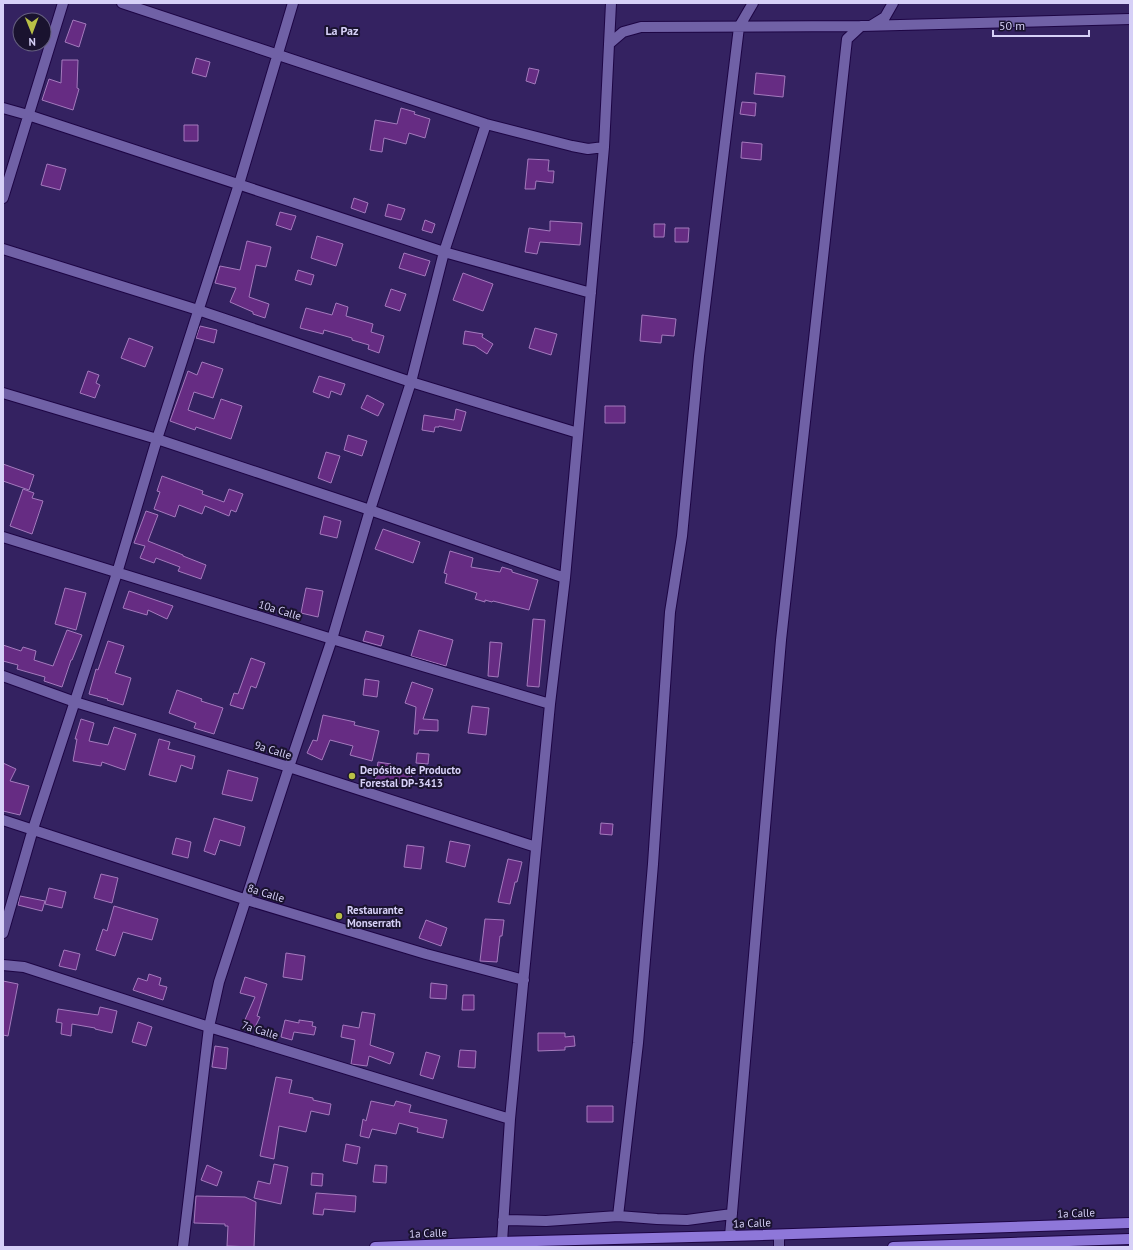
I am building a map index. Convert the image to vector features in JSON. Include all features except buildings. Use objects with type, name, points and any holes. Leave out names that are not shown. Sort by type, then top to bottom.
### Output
[{"type":"main road","name":"1a Calle","points":[[376,1247],[1130,1223]]},
{"type":"main road","points":[[894,1247],[1130,1239]]},
{"type":"street","points":[[3,198],[63,3]]},
{"type":"street","points":[[122,3],[486,124],[572,146],[588,149],[604,147]]},
{"type":"street","points":[[3,933],[33,830],[117,573],[157,439],[239,184],[293,3]]},
{"type":"street","points":[[502,1242],[510,1119],[550,704],[565,578],[604,147],[611,3]]},
{"type":"street","points":[[618,1216],[639,1028],[654,856],[670,612],[682,536],[699,356],[739,27],[753,3]]},
{"type":"street","points":[[730,1236],[780,640],[848,39],[866,26],[885,17],[893,3]]},
{"type":"street","points":[[609,44],[623,32],[641,27],[866,26],[1130,19]]},
{"type":"street","points":[[3,108],[444,252],[590,293]]},
{"type":"street","points":[[183,1247],[209,1027],[219,982],[332,639],[370,510],[411,382],[444,252],[486,124]]},
{"type":"street","points":[[3,250],[198,310],[411,382],[578,433]]},
{"type":"street","points":[[3,393],[157,439],[370,510],[565,578]]},
{"type":"street","name":"10a Calle","points":[[3,537],[332,639],[550,704]]},
{"type":"street","name":"9a Calle","points":[[3,676],[75,702],[289,767],[536,847]]},
{"type":"street","name":"8a Calle","points":[[3,820],[247,900],[426,954],[524,980]]},
{"type":"street","name":"7a Calle","points":[[3,965],[24,967],[209,1027],[510,1119]]},
{"type":"street","points":[[503,1220],[546,1221],[618,1216],[687,1220],[732,1214]]},
{"type":"street","points":[[779,1234],[779,1247]]},
{"type":"place","name":"Depósito de Producto Forestal DP-3413","points":[[352,776]]},
{"type":"place","name":"Restaurante Monserrath","points":[[339,916]]},
{"type":"district","name":"La Paz","points":[[342,31]]}]
